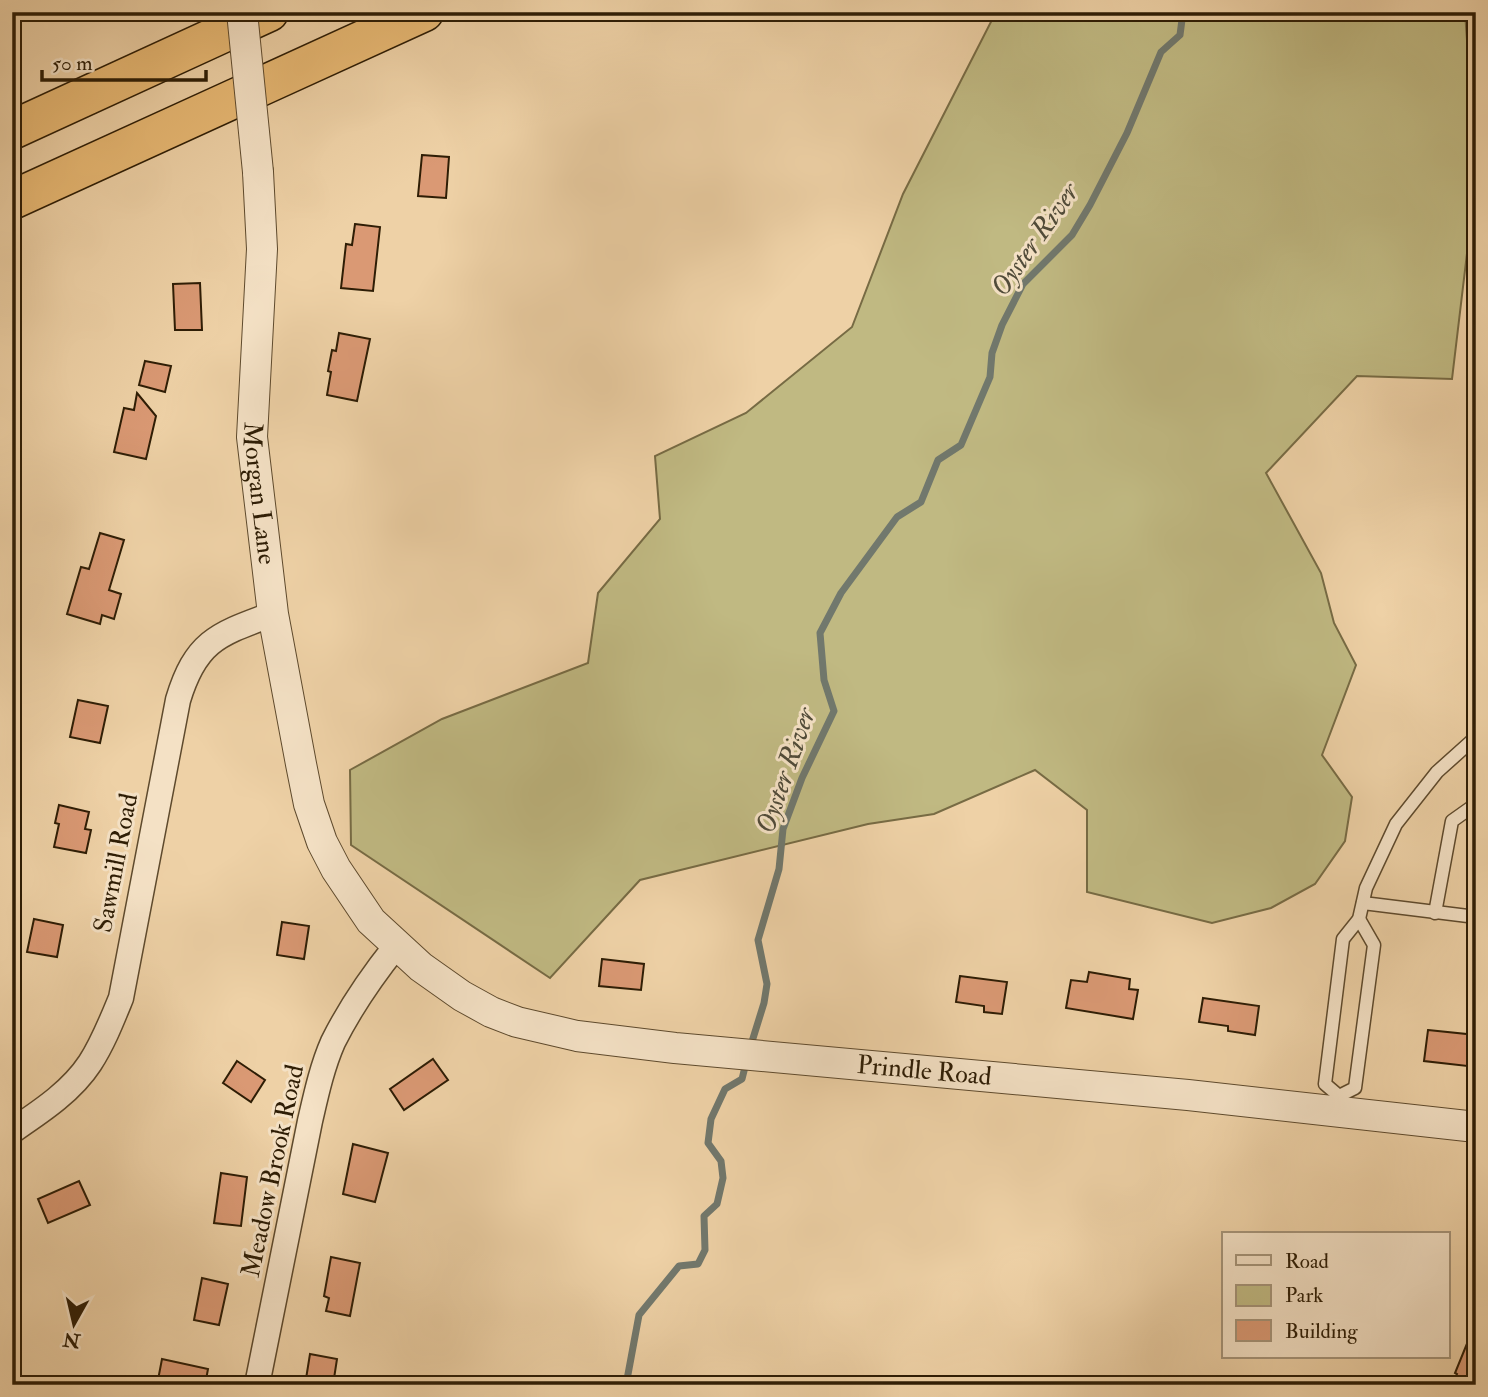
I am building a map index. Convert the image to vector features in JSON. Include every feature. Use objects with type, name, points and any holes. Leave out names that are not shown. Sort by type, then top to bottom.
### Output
[{"type":"highway","points":[[12,130],[270,12]]},
{"type":"highway","points":[[12,200],[424,12]]},
{"type":"street","name":"Morgan Lane","points":[[242,12],[258,172],[262,249],[252,436],[274,614],[309,804],[322,842],[350,893],[370,921],[396,946]]},
{"type":"street","name":"Sawmill Road","points":[[12,1132],[51,1105],[89,1065],[121,998],[184,677],[195,659],[222,633],[274,614]]},
{"type":"street","name":"Prindle Road","points":[[396,946],[462,996],[517,1022],[577,1036],[1174,1093],[1338,1103],[1476,1127]]},
{"type":"street","name":"Meadow Brook Road","points":[[257,1385],[320,1081],[332,1044],[368,981],[396,946]]},
{"type":"lane","points":[[1359,919],[1374,945],[1355,1088],[1338,1103],[1325,1084],[1343,939],[1359,919],[1366,888],[1396,824],[1437,772],[1476,737]]},
{"type":"lane","points":[[1435,913],[1452,821],[1476,804]]},
{"type":"lane","points":[[1363,903],[1476,917]]},
{"type":"green space","points":[[996,12],[1465,12],[1468,54],[1476,55],[1476,229],[1468,245],[1452,379],[1357,376],[1266,473],[1321,573],[1334,623],[1356,665],[1322,755],[1352,797],[1345,841],[1315,884],[1271,908],[1212,923],[1087,892],[1087,810],[1035,770],[934,814],[868,824],[640,880],[550,978],[351,845],[350,770],[442,719],[588,663],[598,593],[660,519],[655,456],[746,413],[852,327],[903,194]]},
{"type":"building","points":[[422,155],[449,157],[446,198],[418,196]]},
{"type":"building","points":[[355,224],[380,227],[373,291],[341,288],[346,244],[352,245]]},
{"type":"building","points":[[200,283],[202,330],[175,330],[173,284]]},
{"type":"building","points":[[339,333],[370,339],[357,401],[327,395],[332,350],[336,351]]},
{"type":"building","points":[[145,361],[171,366],[165,392],[139,385]]},
{"type":"building","points":[[137,393],[156,416],[146,459],[114,452],[124,408],[134,410]]},
{"type":"building","points":[[100,533],[124,540],[109,590],[121,594],[114,619],[102,615],[100,624],[67,614],[81,567],[89,569]]},
{"type":"building","points":[[78,700],[108,706],[100,743],[70,737]]},
{"type":"building","points":[[59,805],[89,812],[85,829],[91,830],[86,853],[54,847],[59,824],[55,823]]},
{"type":"building","points":[[34,919],[63,925],[57,957],[27,952]]},
{"type":"building","points":[[282,922],[309,926],[304,959],[277,955]]},
{"type":"building","points":[[602,959],[644,964],[641,990],[599,986]]},
{"type":"building","points":[[1089,972],[1130,979],[1129,989],[1138,990],[1133,1019],[1066,1008],[1071,980],[1087,982]]},
{"type":"building","points":[[960,976],[1007,982],[1002,1014],[984,1012],[984,1006],[956,1002]]},
{"type":"building","points":[[1203,998],[1259,1006],[1255,1035],[1228,1031],[1228,1026],[1199,1022]]},
{"type":"building","points":[[1428,1030],[1476,1035],[1476,1067],[1424,1061]]},
{"type":"building","points":[[433,1059],[448,1080],[404,1110],[390,1089]]},
{"type":"building","points":[[237,1061],[265,1080],[251,1102],[223,1083]]},
{"type":"building","points":[[353,1144],[388,1153],[375,1202],[343,1194]]},
{"type":"building","points":[[221,1173],[247,1177],[241,1226],[214,1223]]},
{"type":"building","points":[[79,1181],[90,1205],[48,1223],[38,1199]]},
{"type":"building","points":[[331,1257],[360,1263],[350,1316],[326,1311],[329,1298],[324,1296]]},
{"type":"building","points":[[202,1278],[228,1284],[219,1325],[194,1320]]},
{"type":"building","points":[[1475,1324],[1476,1385],[1453,1385],[1457,1374],[1455,1373]]},
{"type":"building","points":[[310,1354],[337,1359],[333,1385],[305,1385]]},
{"type":"building","points":[[162,1359],[208,1369],[205,1385],[157,1385]]},
{"type":"waterway","name":"Oyster River","points":[[750,1048],[767,984],[758,940],[779,869],[783,829],[802,778],[834,711],[824,680],[820,633],[841,593],[897,517],[921,502],[938,460],[961,445],[990,377],[992,353],[1002,325],[1023,284],[1072,235],[1090,205],[1127,133],[1161,52],[1180,35],[1183,12]]},
{"type":"waterway","name":"Oyster River","points":[[626,1385],[639,1315],[679,1266],[698,1264],[705,1250],[704,1216],[717,1204],[723,1178],[721,1161],[708,1143],[711,1119],[725,1089],[742,1079],[746,1063]]}]
